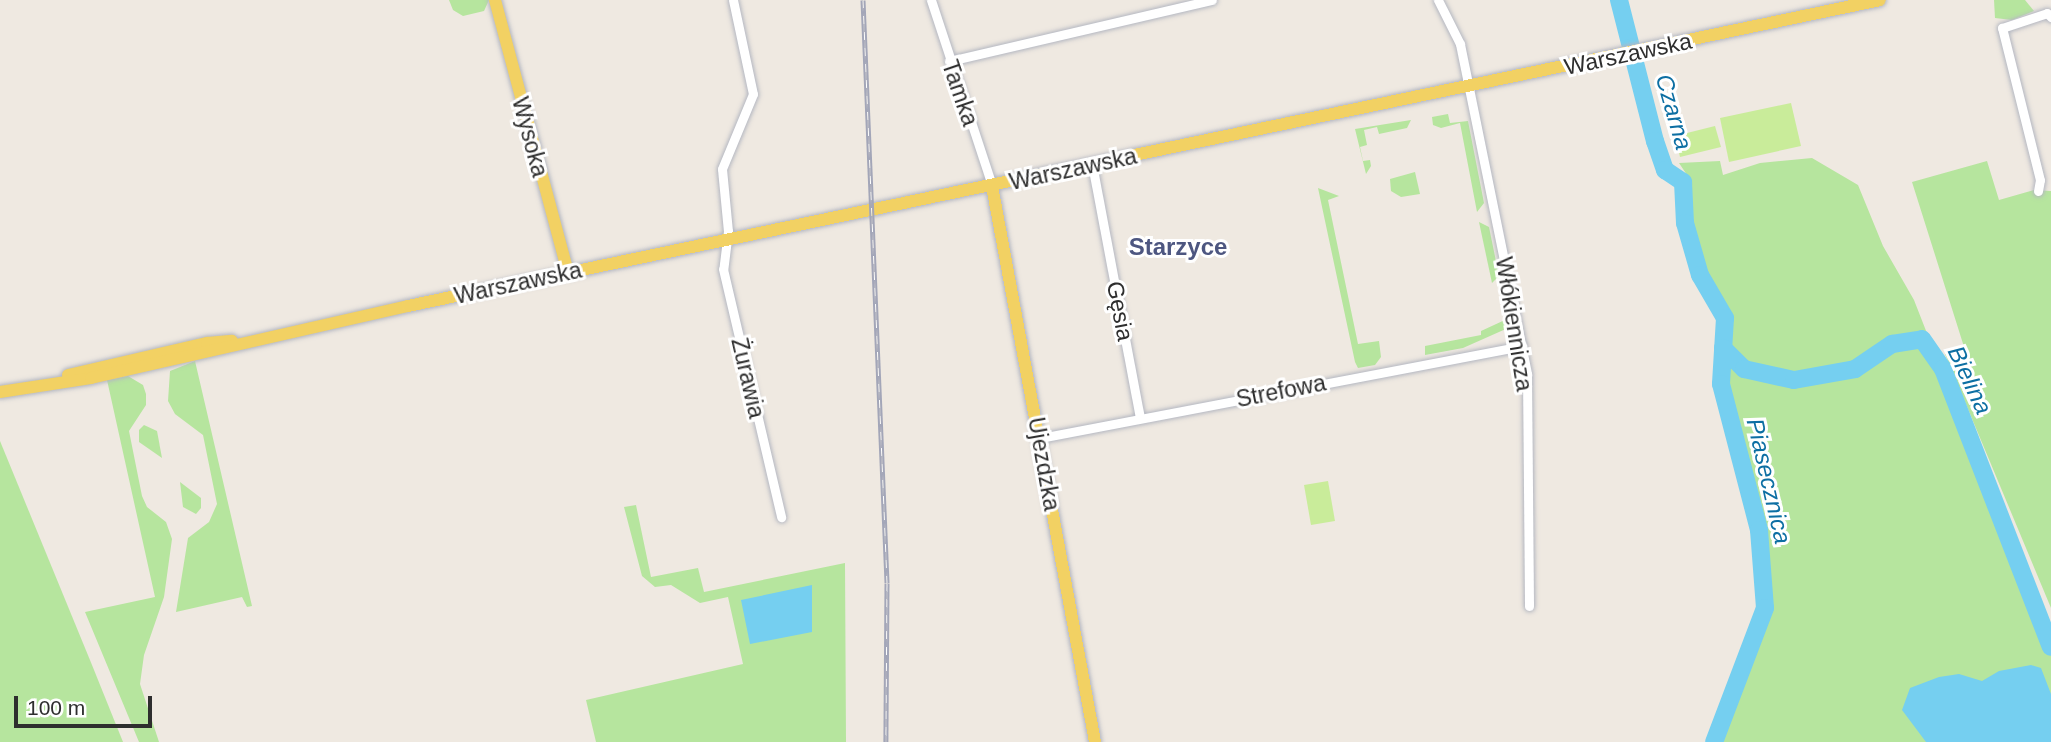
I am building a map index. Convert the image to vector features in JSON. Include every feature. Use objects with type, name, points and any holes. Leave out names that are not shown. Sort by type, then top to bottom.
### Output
[{"type":"main road","name":"Wysoka","points":[[495,0],[568,273]]},
{"type":"main road","name":"Warszawska","points":[[0,392],[91,378],[266,337],[728,239],[1469,88],[1880,0]]},
{"type":"main road","name":"Ujezdzka","points":[[992,186],[1096,742]]},
{"type":"street","name":"Żurawia","points":[[733,0],[753,94],[722,169],[728,239],[723,269],[781,517]]},
{"type":"street","name":"Tamka","points":[[931,0],[992,186]]},
{"type":"street","points":[[949,61],[1212,0]]},
{"type":"street","name":"Włókiennicza","points":[[1438,0],[1460,44],[1527,374],[1529,606]]},
{"type":"street","points":[[2038,191],[2040,180],[2002,28],[2047,13],[2051,17]]},
{"type":"street","name":"Gęsia","points":[[1092,164],[1140,417]]},
{"type":"street","name":"Strefowa","points":[[1040,438],[1522,346]]},
{"type":"green space","points":[[449,0],[489,0],[484,11],[463,16],[453,10]]},
{"type":"green space","points":[[1994,0],[2025,0],[2034,11],[2012,20],[1995,18]]},
{"type":"green space","points":[[1791,103],[1801,146],[1729,162],[1720,118]]},
{"type":"green space","points":[[1448,114],[1450,123],[1468,121],[1484,203],[1477,212],[1460,123],[1441,128],[1433,125],[1432,117]]},
{"type":"green space","points":[[1411,120],[1407,128],[1379,134],[1377,127],[1364,130],[1367,145],[1360,147],[1363,161],[1370,160],[1371,166],[1366,174],[1355,129]]},
{"type":"green space","points":[[1715,126],[1721,147],[1680,157],[1675,136]]},
{"type":"green space","points":[[1812,158],[1858,185],[1883,246],[1914,300],[2051,651],[2051,742],[1719,742],[1766,609],[1761,530],[1730,406],[1730,310],[1714,290],[1690,222],[1689,178],[1679,163],[1720,161],[1723,175],[1760,163]]},
{"type":"green space","points":[[1987,161],[1999,200],[2034,190],[2051,191],[2051,608],[1945,354],[1965,350],[1912,182]]},
{"type":"green space","points":[[1415,172],[1420,194],[1401,197],[1391,191],[1390,179]]},
{"type":"green space","points":[[1318,188],[1339,196],[1328,200],[1358,344],[1379,341],[1381,357],[1375,365],[1358,368],[1355,362]]},
{"type":"green space","points":[[1479,222],[1489,227],[1499,276],[1492,283]]},
{"type":"green space","points":[[1507,319],[1508,328],[1463,348],[1425,355],[1425,346],[1481,335],[1481,331]]},
{"type":"green space","points":[[195,361],[252,606],[247,607],[242,597],[176,612],[188,538],[209,522],[217,504],[203,435],[175,414],[168,401],[170,371]]},
{"type":"green space","points":[[128,376],[143,385],[146,394],[146,405],[129,431],[142,496],[147,507],[166,522],[172,539],[164,597],[144,655],[140,684],[159,742],[139,742],[85,612],[155,597],[107,380]]},
{"type":"green space","points":[[144,425],[157,431],[162,458],[139,442],[139,430]]},
{"type":"green space","points":[[0,441],[92,665],[123,742],[0,742]]},
{"type":"green space","points":[[1328,481],[1335,521],[1311,525],[1304,485]]},
{"type":"green space","points":[[180,482],[201,498],[201,508],[196,514],[183,507]]},
{"type":"green space","points":[[636,505],[651,577],[698,568],[704,592],[845,563],[846,742],[596,742],[586,700],[743,664],[728,597],[700,603],[671,585],[655,587],[642,576],[624,507]]},
{"type":"water","points":[[812,585],[812,632],[750,644],[741,600]]},
{"type":"water","points":[[2031,665],[2041,668],[2051,694],[2051,742],[1926,742],[1902,710],[1910,688],[1939,677],[1959,674],[1982,681],[1999,671]]},
{"type":"waterway","name":"Piasecznica","points":[[1619,0],[1655,141],[1665,170],[1683,182],[1685,223],[1700,275],[1725,318],[1721,384],[1759,530],[1765,608],[1714,742]]},
{"type":"waterway","name":"Bielina","points":[[1723,348],[1744,369],[1794,380],[1855,369],[1892,344],[1922,339],[1943,369],[2051,647]]},
{"type":"railway","points":[[863,0],[887,583],[886,742]]},
{"type":"district","name":"Starzyce","points":[[1178,247]]},
{"type":"water label","name":"Czarna","points":[[1674,112]]}]
